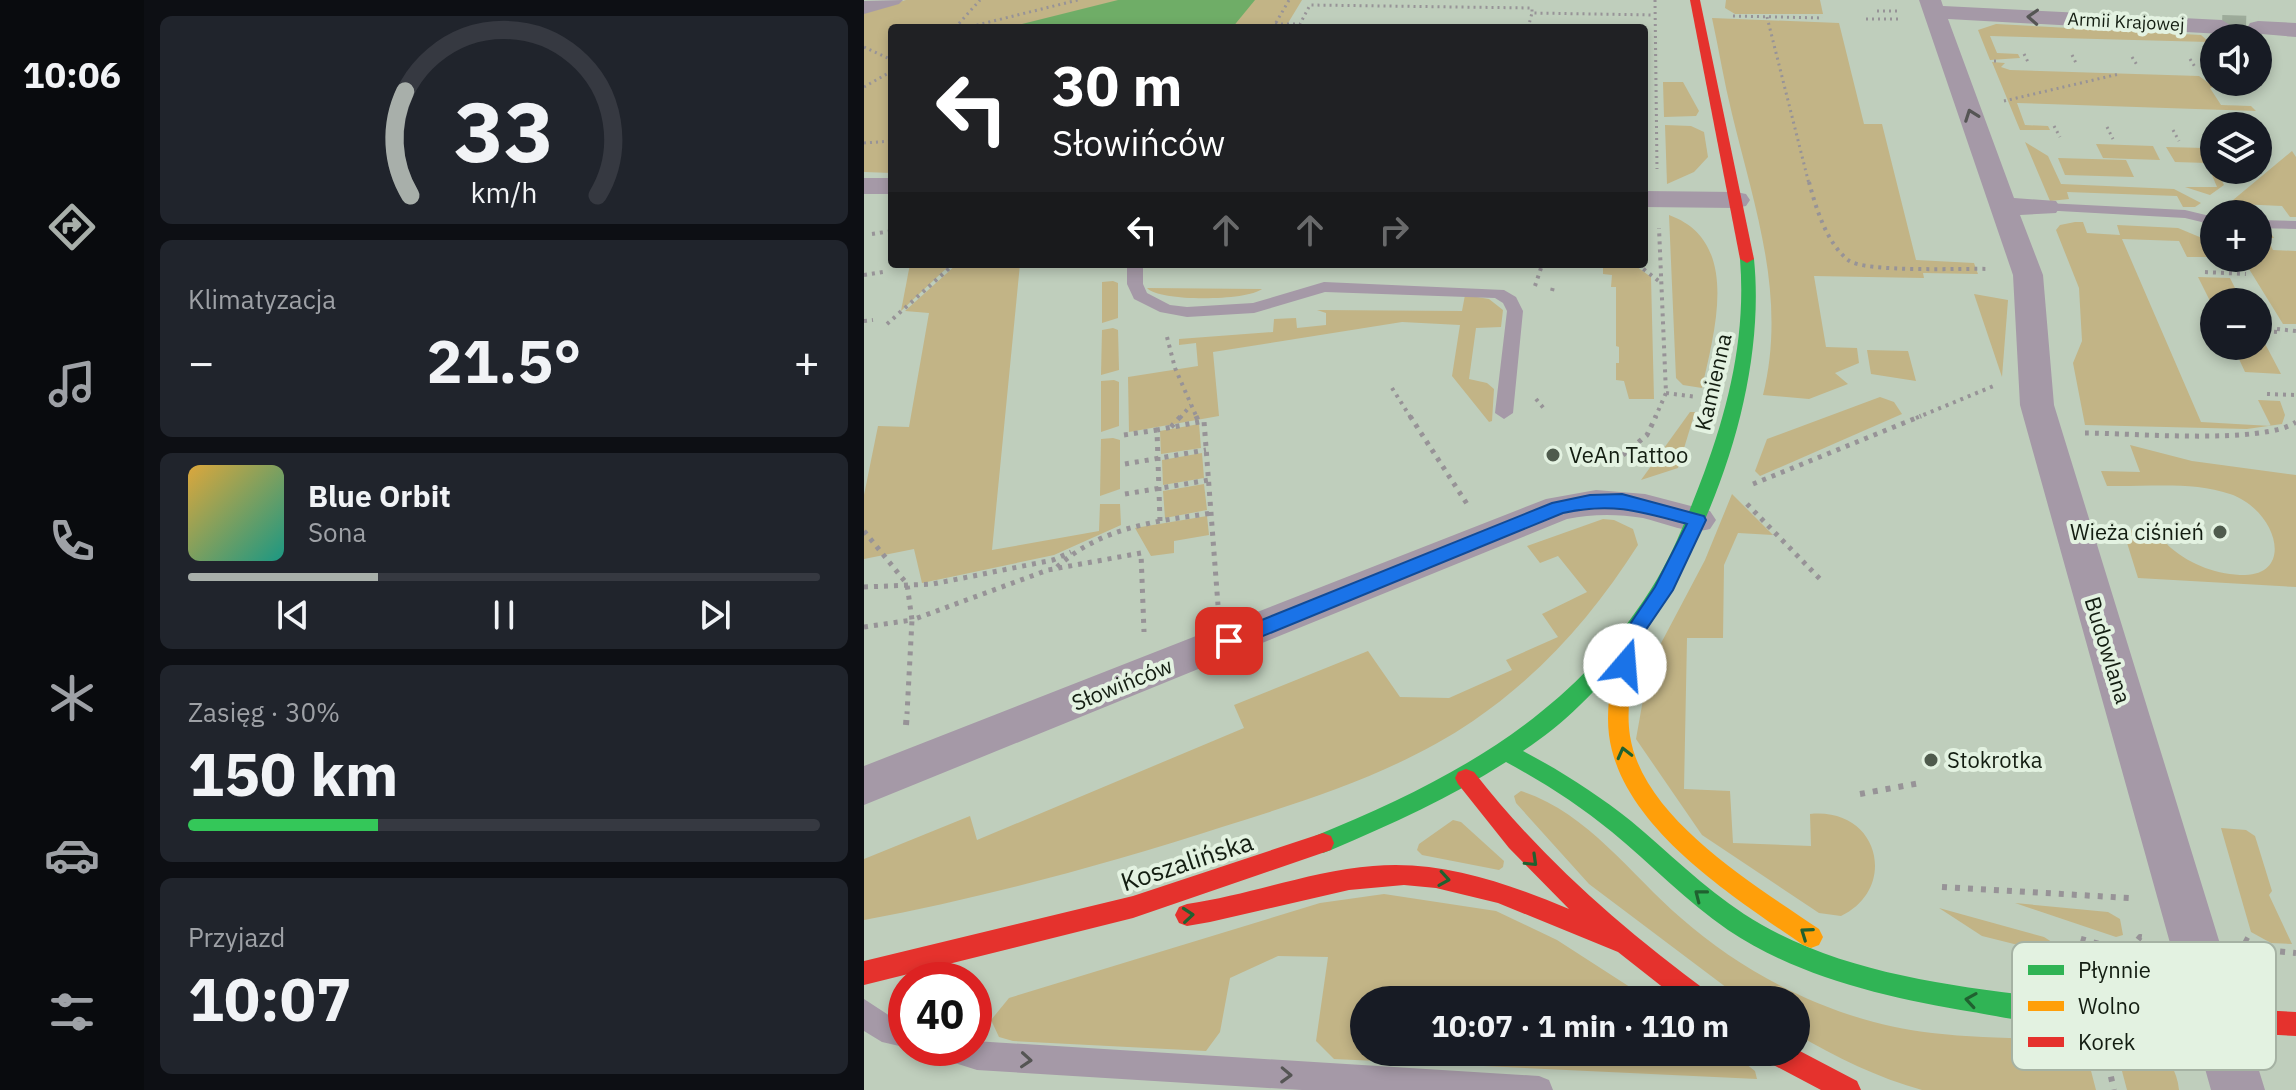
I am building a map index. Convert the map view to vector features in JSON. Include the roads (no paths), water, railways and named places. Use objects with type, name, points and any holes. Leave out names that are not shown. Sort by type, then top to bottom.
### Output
[{"type":"street","points":[[864,8],[892,0]]},
{"type":"street","name":"Kamienna","points":[[1508,753],[1588,688],[1630,639],[1663,590],[1697,520],[1728,428],[1749,340],[1749,262],[1695,0]]},
{"type":"street","name":"Armii Krajowej","points":[[1932,6],[2200,25]]},
{"type":"street","name":"Budowlana","points":[[1932,6],[2016,200],[2028,275],[2037,405],[2195,942]]},
{"type":"street","points":[[864,186],[888,186]]},
{"type":"street","points":[[1651,208],[1736,200]]},
{"type":"street","name":"Słowińców","points":[[864,786],[1559,508],[1590,501],[1622,500],[1697,520]]},
{"type":"street","points":[[1630,639],[1619,727],[1627,765],[1637,783],[1672,825],[1720,868],[1870,978]]},
{"type":"street","points":[[1508,753],[1600,809],[1680,880],[1754,933],[1870,978],[1926,992],[2012,1006]]},
{"type":"street","name":"Koszalińska","points":[[864,973],[1083,923],[1236,875],[1363,828],[1466,778],[1508,753]]},
{"type":"street","points":[[1466,778],[1525,854],[1617,941],[1680,986]]},
{"type":"street","points":[[1083,923],[1202,913],[1371,876],[1409,874],[1494,891],[1617,941]]},
{"type":"street","points":[[2276,1023],[2296,1024]]},
{"type":"street","points":[[1802,1066],[1848,1090]]},
{"type":"street","name":"Budowlana","points":[[2232,1070],[2238,1090]]},
{"type":"lane","points":[[2016,200],[2200,218]]},
{"type":"lane","points":[[2272,224],[2296,225]]},
{"type":"lane","points":[[1135,268],[1135,284],[1140,296],[1166,309],[1187,312],[1254,308],[1324,287],[1498,293],[1510,300],[1515,311],[1504,413]]},
{"type":"lane","points":[[864,1013],[888,1030]]},
{"type":"lane","points":[[992,1057],[1178,1071],[1539,1090]]},
{"type":"place","name":"VeAn Tattoo","points":[[1553,455]]},
{"type":"place","name":"Wieża ciśnień","points":[[2220,532]]},
{"type":"place","name":"Stokrotka","points":[[1931,760]]}]
